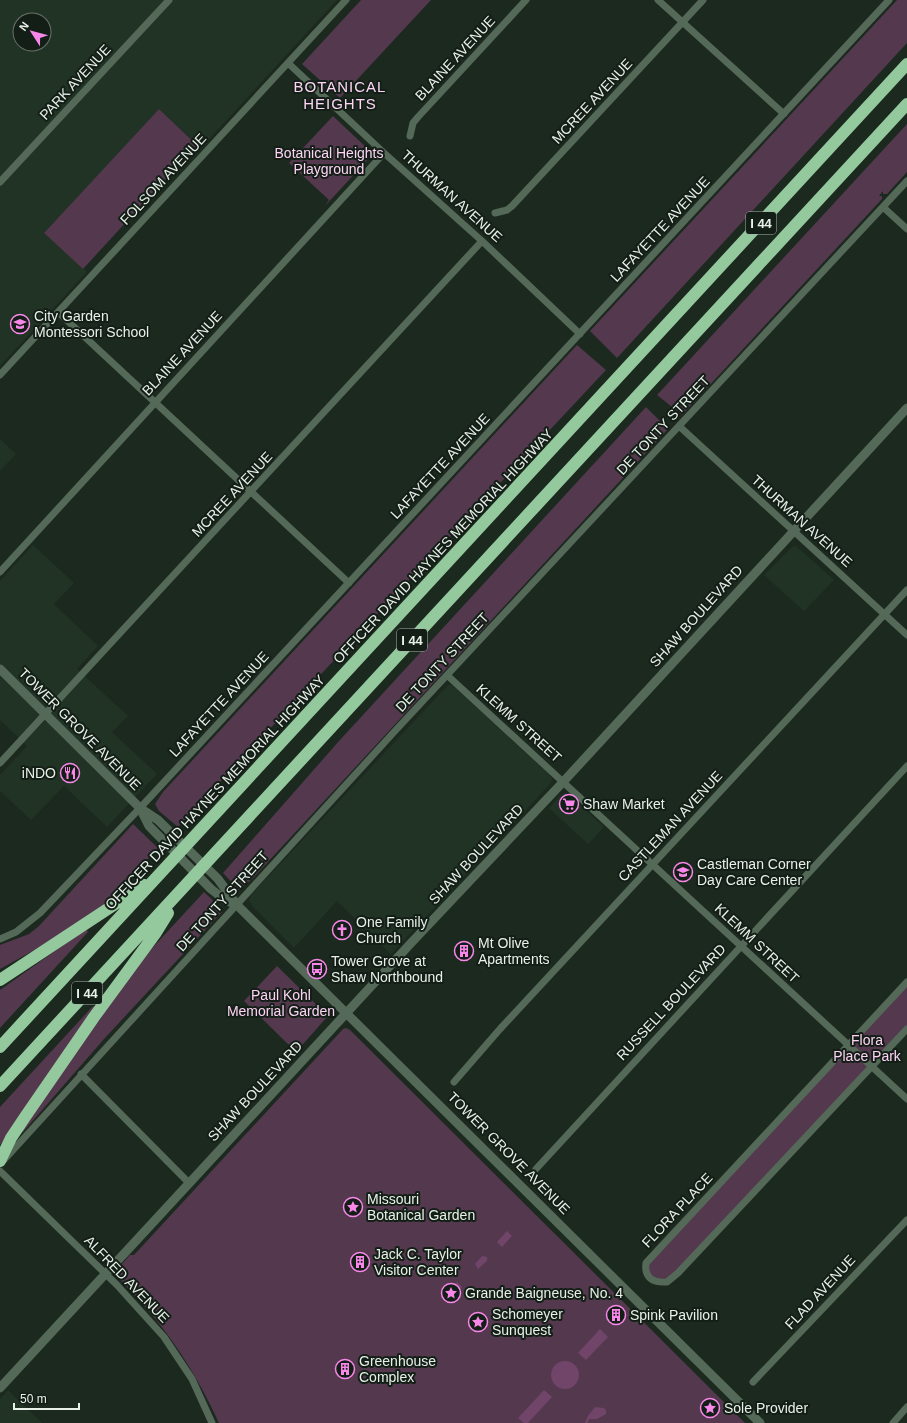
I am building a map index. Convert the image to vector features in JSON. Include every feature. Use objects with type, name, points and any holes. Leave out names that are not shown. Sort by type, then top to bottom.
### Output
[{"type":"highway","name":"OFFICER DAVID HAYNES MEMORIAL HIGHWAY","points":[[0,1047],[907,64]]},
{"type":"highway","name":"I 44","points":[[0,1086],[907,104]]},
{"type":"highway","points":[[0,980],[67,937],[125,897],[154,880]]},
{"type":"highway","points":[[0,1161],[11,1138],[103,1005],[156,934],[174,899]]},
{"type":"street","name":"PARK AVENUE","points":[[0,182],[169,0]]},
{"type":"street","name":"FOLSOM AVENUE","points":[[0,376],[346,0]]},
{"type":"street","name":"BLAINE AVENUE","points":[[410,136],[413,123],[418,117],[526,0]]},
{"type":"street","points":[[658,0],[784,114]]},
{"type":"street","name":"MCREE AVENUE","points":[[495,213],[507,210],[512,206],[703,0]]},
{"type":"street","name":"LAFAYETTE AVENUE","points":[[0,939],[16,932],[40,913],[140,808],[889,0]]},
{"type":"street","name":"THURMAN AVENUE","points":[[288,63],[384,153],[482,241],[580,334]]},
{"type":"street","name":"BLAINE AVENUE","points":[[0,572],[384,153]]},
{"type":"street","name":"DE TONTY STREET","points":[[0,1165],[81,1074],[907,181]]},
{"type":"street","points":[[883,207],[907,229]]},
{"type":"street","name":"MCREE AVENUE","points":[[0,763],[482,241]]},
{"type":"street","points":[[58,312],[349,583]]},
{"type":"street","name":"SHAW BOULEVARD","points":[[0,1388],[346,1013],[564,781],[907,408]]},
{"type":"street","name":"THURMAN AVENUE","points":[[680,426],[907,635]]},
{"type":"street","name":"CASTLEMAN AVENUE","points":[[454,1082],[500,1029],[907,590]]},
{"type":"street","name":"TOWER GROVE AVENUE","points":[[0,669],[140,808],[158,820],[218,879],[237,905],[760,1423]]},
{"type":"street","name":"KLEMM STREET","points":[[448,676],[564,781],[907,1099]]},
{"type":"street","name":"RUSSELL BOULEVARD","points":[[536,1169],[907,766]]},
{"type":"street","name":"FLORA PLACE","points":[[907,982],[646,1263],[645,1270],[652,1281],[667,1282],[678,1273],[907,1029]]},
{"type":"street","points":[[81,1074],[189,1184]]},
{"type":"street","name":"ALFRED AVENUE","points":[[0,1171],[106,1274],[151,1322],[175,1351],[192,1379],[212,1423]]},
{"type":"street","name":"FLAD AVENUE","points":[[753,1382],[907,1220]]},
{"type":"street","points":[[893,1423],[907,1407]]},
{"type":"shaded area","points":[[0,0],[337,0],[201,148],[159,109],[44,233],[87,272],[0,366]]},
{"type":"shaded area","points":[[0,439],[16,454],[0,471]]},
{"type":"shaded area","points":[[33,545],[74,583],[54,604],[98,646],[77,669],[128,716],[112,732],[157,774],[107,827],[64,786],[31,820],[0,791],[0,775],[27,746],[0,720],[0,581]]},
{"type":"shaded area","points":[[796,546],[834,580],[804,611],[764,575],[792,547]]},
{"type":"shaded area","points":[[448,685],[452,685],[549,774],[552,779],[551,783],[391,954],[337,901],[294,948],[253,907],[249,900],[251,895]]},
{"type":"shaded area","points":[[566,793],[604,827],[588,844],[549,808],[562,794]]},
{"type":"shaded area","points":[[507,1231],[512,1236],[502,1247],[497,1242]]},
{"type":"shaded area","points":[[482,1256],[487,1257],[487,1261],[478,1269],[475,1264]]},
{"type":"shaded area","points":[[457,1282],[462,1287],[454,1295],[450,1295],[449,1290]]},
{"type":"shaded area","points":[[600,1329],[608,1337],[586,1360],[578,1353]]},
{"type":"shaded area","points":[[565,1361],[575,1365],[579,1375],[575,1385],[565,1389],[555,1385],[551,1375],[555,1365]]},
{"type":"shaded area","points":[[8,1390],[42,1423],[0,1423],[0,1399]]},
{"type":"shaded area","points":[[544,1390],[552,1397],[528,1423],[524,1423],[518,1418]]},
{"type":"shaded area","points":[[595,1407],[604,1408],[606,1410],[606,1414],[597,1419],[588,1419],[587,1417]]},
{"type":"green space","points":[[361,0],[431,0],[340,98],[302,64]]},
{"type":"green space","points":[[897,0],[907,0],[907,43],[617,358],[590,331]]},
{"type":"green space","points":[[159,109],[197,145],[83,269],[44,233]]},
{"type":"green space","name":"Botanical Heights Playground","points":[[333,116],[369,150],[372,155],[325,206],[329,200],[289,163]]},
{"type":"green space","points":[[907,124],[907,172],[887,194],[883,194],[883,191],[879,196],[882,196],[882,199],[682,415],[657,395]]},
{"type":"green space","points":[[577,345],[606,370],[178,827],[159,811],[155,804],[163,792]]},
{"type":"green space","points":[[646,407],[668,429],[254,877],[239,890],[223,873],[339,741]]},
{"type":"green space","points":[[133,824],[158,848],[106,903],[69,931],[0,969],[0,945],[29,934],[39,926]]},
{"type":"green space","points":[[204,892],[222,909],[222,912],[104,1039],[23,1132],[21,1131],[114,997],[143,958]]},
{"type":"green space","points":[[86,929],[88,932],[0,1028],[0,990]]},
{"type":"green space","name":"Paul Kohl Memorial Garden","points":[[277,966],[328,1016],[296,1052],[244,1001]]},
{"type":"green space","name":"Flora Place Park","points":[[907,982],[907,1029],[667,1282],[652,1281],[646,1263]]},
{"type":"green space","points":[[93,1006],[96,1008],[0,1145],[0,1107]]},
{"type":"green space","name":"Missouri Botanical Garden","points":[[346,1028],[350,1030],[745,1423],[219,1423],[199,1383],[176,1346],[149,1311],[118,1278],[115,1272],[130,1255],[134,1255],[343,1029]]},
{"type":"waterway","points":[[586,1423],[588,1419]]},
{"type":"place","name":"City Garden Montessori School","points":[[20,324]]},
{"type":"place","name":"iNDO","points":[[70,773]]},
{"type":"place","name":"Shaw Market","points":[[569,804]]},
{"type":"place","name":"Castleman Corner Day Care Center","points":[[683,872]]},
{"type":"place","name":"One Family Church","points":[[342,930]]},
{"type":"place","name":"Mt Olive Apartments","points":[[464,951]]},
{"type":"place","name":"Tower Grove at Shaw Northbound","points":[[317,969]]},
{"type":"place","name":"Missouri Botanical Garden","points":[[353,1207]]},
{"type":"place","name":"Jack C. Taylor Visitor Center","points":[[360,1262]]},
{"type":"place","name":"Grande Baigneuse, No. 4","points":[[451,1293]]},
{"type":"place","name":"Spink Pavilion","points":[[616,1315]]},
{"type":"place","name":"Schomeyer Sunquest","points":[[478,1322]]},
{"type":"place","name":"Greenhouse Complex","points":[[345,1369]]},
{"type":"place","name":"Sole Provider","points":[[710,1408]]},
{"type":"district","name":"BOTANICAL HEIGHTS","points":[[340,94]]}]
